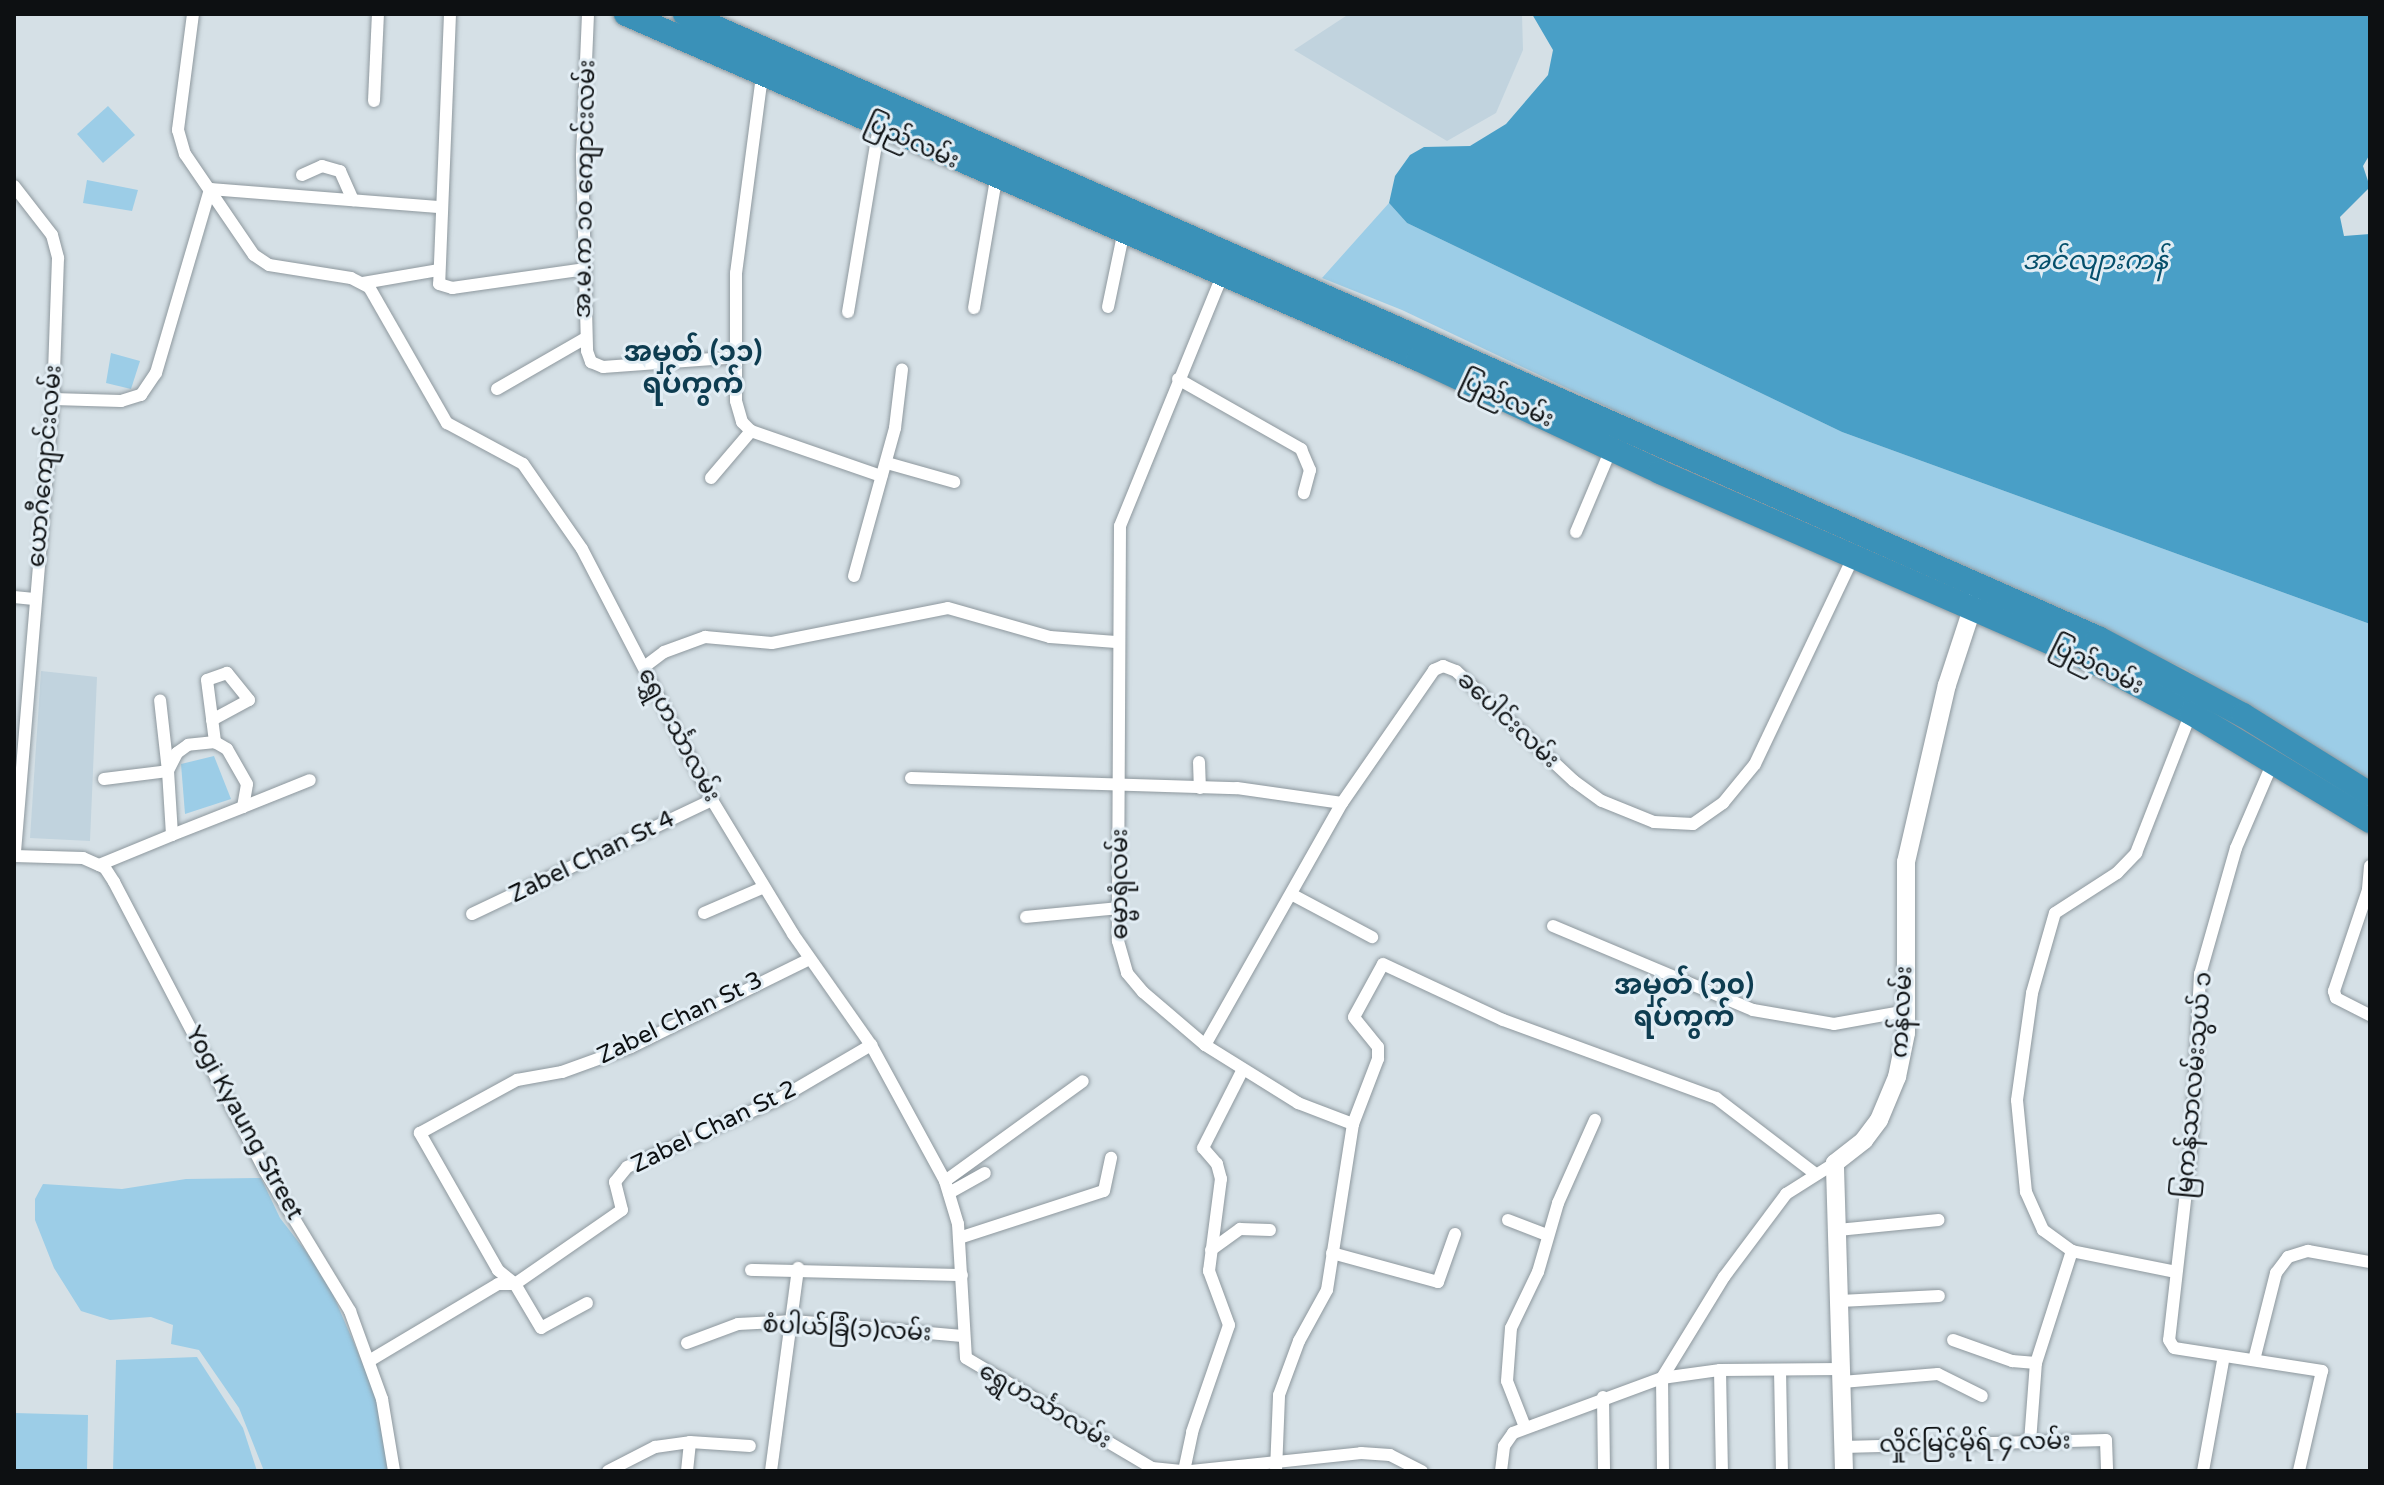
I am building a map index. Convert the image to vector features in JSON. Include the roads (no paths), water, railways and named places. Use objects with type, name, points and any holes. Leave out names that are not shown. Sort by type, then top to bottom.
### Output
[{"type":"highway","name":"ပြည်လမ်း","points":[[626,14],[762,76],[872,116],[1227,265],[1259,292],[1853,558],[1975,598]]},
{"type":"highway","name":"ပြည်လမ်း","points":[[691,15],[872,116],[996,179],[1123,235],[1227,265],[1269,269],[1519,378],[1975,598],[2179,680],[2315,774],[2370,821]]},
{"type":"highway","points":[[1259,292],[1269,269]]},
{"type":"highway","points":[[1508,401],[1519,378]]},
{"type":"highway","name":"ပြည်လမ်း","points":[[2004,611],[2191,713],[2273,762],[2370,794]]},
{"type":"main road","name":"ကန်လမ်း","points":[[1835,1163],[1864,1140],[1879,1120],[1897,1077],[1906,1011],[1906,862],[1924,775],[1975,598]]},
{"type":"main road","points":[[1835,1163],[1844,1471]]},
{"type":"street","points":[[193,14],[179,141],[254,255],[269,265],[363,283],[438,270]]},
{"type":"street","points":[[374,101],[378,14]]},
{"type":"street","points":[[450,14],[438,270],[444,289],[586,269]]},
{"type":"street","name":"အ.မ.က ၁၀ ကျောင်းလမ်း","points":[[588,14],[582,156],[586,269],[584,339],[591,362],[617,366],[740,357]]},
{"type":"street","points":[[762,76],[736,273],[740,357],[736,401],[742,422],[751,431],[884,470],[954,482]]},
{"type":"street","points":[[848,312],[872,116]]},
{"type":"street","points":[[302,175],[322,166],[340,171],[353,200]]},
{"type":"street","points":[[974,308],[996,179]]},
{"type":"street","name":"ယောဂီကျောင်းလမ်း","points":[[14,186],[52,235],[58,258],[53,399],[15,856]]},
{"type":"street","points":[[210,189],[441,207]]},
{"type":"street","points":[[53,399],[121,401],[141,395],[156,373],[210,189]]},
{"type":"street","points":[[1108,307],[1123,235]]},
{"type":"street","name":"ဓမ္မာရုံလမ်း","points":[[1227,265],[1120,526],[1116,642],[1121,786],[1118,941],[1127,973],[1161,1011],[1242,1071],[1298,1103],[1353,1124]]},
{"type":"street","name":"ရွှေဟင်္သာလမ်း","points":[[363,283],[376,296],[447,423],[523,464],[582,549],[712,800],[810,959],[871,1045],[947,1187],[959,1238],[962,1336],[966,1358],[991,1376],[1152,1468],[1182,1471]]},
{"type":"street","points":[[497,389],[584,339]]},
{"type":"street","points":[[854,576],[884,470],[902,369]]},
{"type":"street","points":[[1178,379],[1301,449],[1310,470],[1304,493]]},
{"type":"street","points":[[711,478],[751,431]]},
{"type":"street","points":[[1576,532],[1611,449]]},
{"type":"street","name":"ခပေါင်းလမ်း","points":[[1205,1045],[1342,803],[1434,670],[1443,666],[1456,671],[1574,781],[1602,801],[1654,822],[1693,824],[1723,803],[1755,764],[1853,558]]},
{"type":"street","points":[[14,597],[34,599]]},
{"type":"street","points":[[644,667],[664,652],[705,637],[772,643],[948,608],[1050,637],[1116,642]]},
{"type":"street","points":[[160,700],[172,835]]},
{"type":"street","points":[[2176,1272],[2072,1251],[2043,1230],[2030,1210],[2017,1139],[2017,1100],[2032,993],[2055,913],[2117,873],[2136,853],[2191,713]]},
{"type":"street","points":[[212,720],[215,742]]},
{"type":"street","points":[[168,771],[177,753],[188,745],[215,742],[227,749],[247,784],[243,807]]},
{"type":"street","points":[[1199,762],[1200,788]]},
{"type":"street","name":"မြကန်သာလမ်းသွယ် ၁","points":[[2224,1356],[2169,1347],[2192,1139],[2200,974],[2236,848],[2273,762]]},
{"type":"street","points":[[104,779],[168,771]]},
{"type":"street","points":[[911,778],[1296,793],[1342,803]]},
{"type":"street","points":[[15,856],[83,858],[99,865],[310,780]]},
{"type":"street","name":"Zabel Chan St 4","points":[[472,914],[712,800]]},
{"type":"street","name":"Yogi Kyaung Street","points":[[99,865],[114,882],[265,1171],[350,1311],[382,1399],[394,1471]]},
{"type":"street","points":[[2370,866],[2368,890],[2334,991],[2336,998],[2370,1015]]},
{"type":"street","points":[[704,913],[764,887]]},
{"type":"street","points":[[1291,894],[1372,937]]},
{"type":"street","points":[[1026,917],[1119,908]]},
{"type":"street","points":[[1553,926],[1753,1010],[1834,1024],[1906,1011]]},
{"type":"street","name":"Zabel Chan St 3","points":[[515,1284],[498,1270],[420,1133],[517,1080],[562,1072],[631,1047],[810,959]]},
{"type":"street","points":[[1276,1468],[1284,1377],[1327,1290],[1353,1124],[1378,1059],[1378,1047],[1354,1017],[1379,966],[1388,964],[1503,1020],[1716,1098],[1814,1173]]},
{"type":"street","name":"Zabel Chan St 2","points":[[515,1284],[622,1210],[615,1182],[627,1167],[779,1099],[871,1045]]},
{"type":"street","points":[[1182,1471],[1192,1432],[1229,1325],[1214,1290],[1209,1252],[1220,1217],[1221,1179],[1217,1164],[1203,1148],[1242,1071]]},
{"type":"street","points":[[947,1187],[1083,1081]]},
{"type":"street","points":[[1525,1427],[1507,1381],[1511,1328],[1538,1272],[1547,1235],[1595,1120]]},
{"type":"street","points":[[959,1238],[1104,1191],[1111,1158]]},
{"type":"street","points":[[1663,1471],[1662,1378],[1744,1249],[1786,1194],[1814,1173],[1835,1163]]},
{"type":"street","points":[[947,1187],[985,1173]]},
{"type":"street","points":[[1508,1220],[1547,1235]]},
{"type":"street","points":[[1838,1230],[1939,1220]]},
{"type":"street","points":[[1209,1252],[1240,1229],[1270,1230]]},
{"type":"street","points":[[1332,1253],[1438,1282],[1445,1276],[1455,1234]]},
{"type":"street","points":[[2030,1442],[2036,1363],[2072,1251]]},
{"type":"street","points":[[2254,1360],[2276,1273],[2288,1257],[2308,1251],[2370,1262]]},
{"type":"street","points":[[771,1471],[794,1321],[798,1268]]},
{"type":"street","points":[[751,1270],[798,1268],[962,1275]]},
{"type":"street","points":[[369,1361],[498,1284],[515,1284],[541,1328],[587,1303]]},
{"type":"street","points":[[1840,1301],[1939,1296]]},
{"type":"street","name":"စံပါယ်ခြံ(၁)လမ်း","points":[[687,1343],[738,1324],[794,1321],[962,1336]]},
{"type":"street","points":[[1953,1340],[2012,1361],[2036,1363]]},
{"type":"street","points":[[2203,1471],[2224,1356],[2322,1371],[2299,1471]]},
{"type":"street","points":[[1720,1370],[1722,1471]]},
{"type":"street","points":[[1501,1471],[1504,1446],[1525,1427],[1662,1378],[1720,1370],[1780,1370],[1841,1375],[1938,1374],[1982,1396]]},
{"type":"street","points":[[1780,1370],[1782,1471]]},
{"type":"street","points":[[1603,1397],[1604,1471]]},
{"type":"street","name":"လှိုင်မြင့်မိုရ် ၄ လမ်း","points":[[1843,1447],[2106,1440],[2107,1471]]},
{"type":"street","points":[[608,1471],[655,1447],[690,1442],[750,1446]]},
{"type":"street","points":[[687,1471],[690,1442]]},
{"type":"street","points":[[1191,1471],[1276,1468],[1361,1453],[1390,1455],[1422,1471]]},
{"type":"water","name":"အင်လျားကန်","points":[[1532,14],[2370,14],[2370,154],[2363,166],[2370,187],[2340,217],[2344,236],[2370,234],[2370,624],[1842,432],[1407,223],[1389,203],[1395,176],[1410,155],[1424,147],[1470,146],[1506,124],[1548,75],[1553,50]]},
{"type":"district","name":"အမှတ် (၁၁) ရပ်ကွက်","points":[[693,368]]},
{"type":"district","name":"အမှတ် (၁၀) ရပ်ကွက်","points":[[1684,1001]]}]
